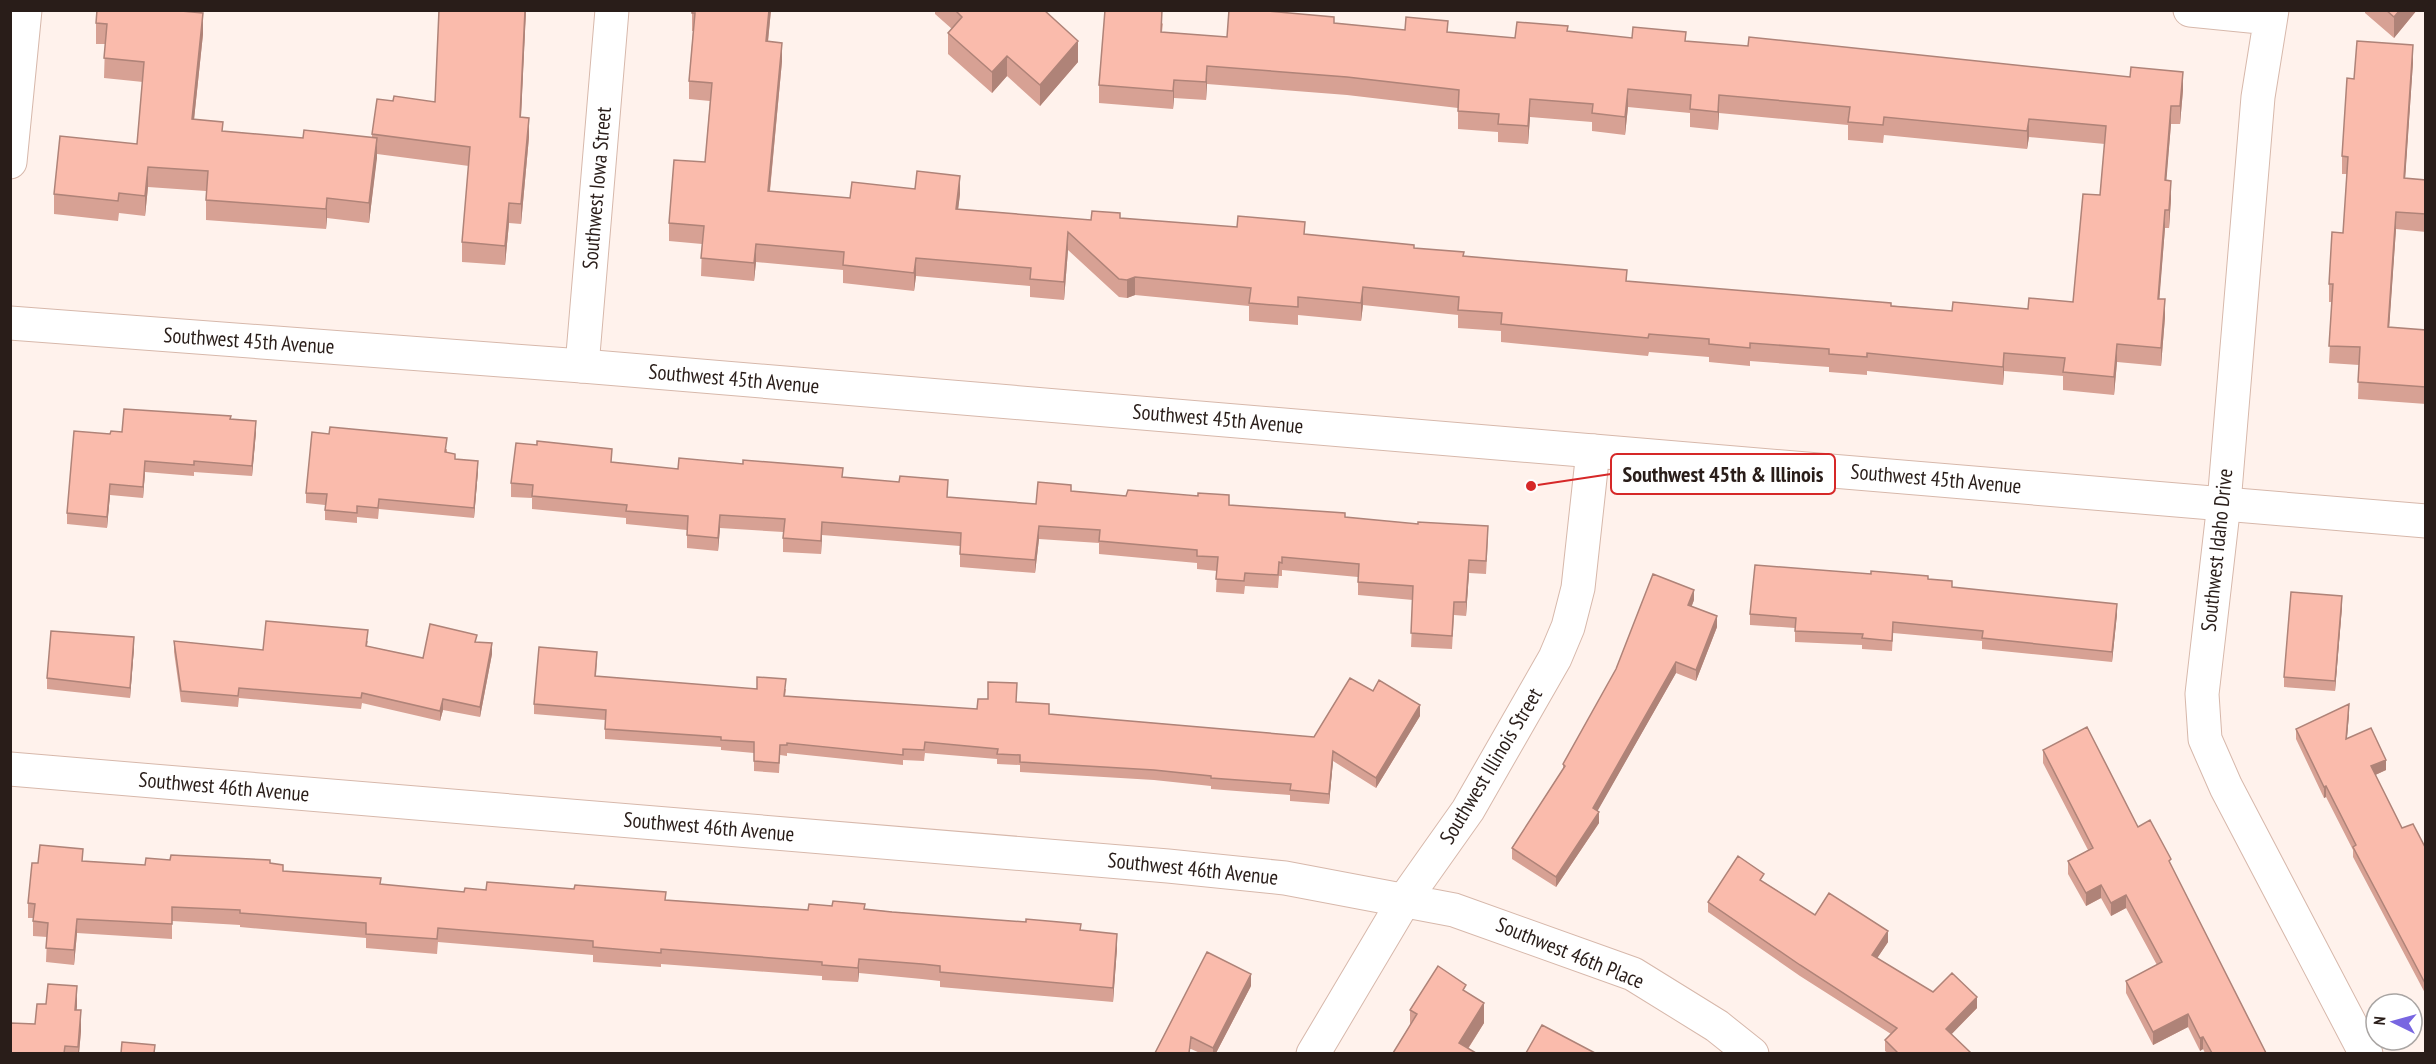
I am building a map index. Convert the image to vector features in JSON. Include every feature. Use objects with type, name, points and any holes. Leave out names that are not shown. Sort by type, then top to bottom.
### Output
[{"type":"street","points":[[10,162],[25,10]]},
{"type":"street","name":"Southwest Iowa Street","points":[[582,366],[612,10]]},
{"type":"street","points":[[2190,10],[2271,14]]},
{"type":"street","name":"Southwest Idaho Drive","points":[[2271,14],[2258,97],[2223,503],[2202,694],[2205,739],[2226,787],[2366,1053]]},
{"type":"street","name":"Southwest 45th Avenue","points":[[10,323],[582,366],[2426,520]]},
{"type":"street","name":"Southwest Illinois Street","points":[[1313,1053],[1405,899],[1468,810],[1555,658],[1568,627],[1578,588],[1593,451]]},
{"type":"street","name":"Southwest 46th Avenue","points":[[10,769],[1168,866],[1285,878],[1405,899]]},
{"type":"street","name":"Southwest 46th Place","points":[[1405,899],[1489,921],[1633,974],[1717,1026],[1752,1053]]},
{"type":"building","points":[[97,10],[170,10],[203,13],[192,119],[223,122],[222,131],[303,138],[304,130],[377,138],[369,203],[327,198],[326,209],[206,200],[208,171],[148,167],[145,196],[119,193],[118,201],[54,194],[60,136],[137,144],[144,62],[104,58],[107,24],[96,23]]},
{"type":"building","points":[[439,10],[525,10],[520,117],[529,118],[521,204],[509,203],[505,246],[462,242],[470,147],[372,134],[377,99],[393,101],[394,96],[435,102]]},
{"type":"building","points":[[692,10],[769,10],[766,41],[782,43],[768,191],[850,198],[852,182],[915,189],[917,171],[960,176],[956,209],[1091,220],[1092,211],[1120,213],[1120,218],[1237,227],[1238,216],[1305,222],[1304,234],[1414,245],[1414,248],[1464,252],[1463,256],[1627,270],[1626,281],[1891,303],[1891,306],[1952,311],[1953,302],[2028,309],[2029,298],[2073,302],[2083,194],[2100,195],[2106,126],[2029,119],[2027,131],[1884,117],[1883,125],[1848,122],[1850,107],[1719,95],[1718,112],[1690,109],[1691,95],[1628,89],[1625,117],[1592,113],[1593,104],[1530,99],[1528,126],[1498,124],[1499,114],[1458,111],[1459,90],[1347,77],[1207,66],[1206,82],[1174,80],[1173,91],[1099,85],[1105,10],[1162,10],[1161,32],[1227,37],[1229,10],[1257,10],[1334,17],[1334,23],[1405,30],[1406,17],[1448,21],[1447,32],[1515,38],[1517,22],[1568,26],[1567,31],[1632,38],[1633,27],[1686,32],[1685,41],[1748,46],[1749,37],[2130,77],[2131,67],[2183,72],[2180,106],[2171,106],[2165,180],[2171,181],[2169,210],[2165,210],[2158,299],[2165,299],[2161,348],[2117,344],[2114,377],[2063,372],[2065,358],[2004,353],[2003,367],[1867,353],[1867,357],[1829,354],[1829,349],[1750,343],[1750,348],[1709,344],[1709,339],[1649,334],[1648,338],[1501,324],[1502,313],[1458,310],[1459,297],[1363,287],[1361,303],[1298,297],[1298,307],[1249,303],[1251,288],[1135,277],[1127,280],[1119,279],[1068,232],[1064,282],[1030,279],[1031,268],[916,258],[914,273],[843,265],[844,252],[756,244],[754,263],[701,258],[704,226],[669,223],[674,160],[705,162],[712,83],[689,81],[695,13],[692,13]]},
{"type":"building","points":[[955,10],[1044,10],[1078,41],[1040,85],[1007,56],[992,72],[948,33],[962,17]]},
{"type":"building","points":[[2386,10],[2400,10],[2394,17]]},
{"type":"building","points":[[2357,41],[2413,45],[2404,178],[2426,180],[2426,214],[2396,212],[2388,327],[2426,330],[2426,387],[2358,382],[2360,347],[2329,346],[2333,284],[2329,284],[2332,232],[2343,233],[2348,157],[2342,156],[2347,78],[2354,79]]},
{"type":"building","points":[[124,409],[231,416],[230,419],[256,421],[252,466],[194,461],[194,465],[145,461],[143,487],[110,484],[107,517],[67,513],[74,431],[110,434],[111,431],[122,432]]},
{"type":"building","points":[[330,427],[447,438],[445,452],[455,454],[455,459],[478,461],[474,508],[379,499],[378,508],[357,506],[357,513],[325,510],[327,494],[306,493],[312,432],[329,434]]},
{"type":"building","points":[[537,441],[612,449],[611,462],[678,469],[679,458],[743,464],[743,460],[843,468],[842,477],[899,482],[900,476],[948,480],[947,497],[1036,504],[1038,482],[1071,485],[1071,491],[1126,496],[1128,490],[1198,496],[1198,493],[1229,495],[1229,505],[1345,513],[1345,517],[1418,524],[1418,522],[1488,526],[1486,561],[1469,560],[1466,602],[1454,602],[1452,636],[1411,633],[1413,586],[1358,582],[1359,564],[1282,557],[1282,563],[1279,562],[1278,575],[1245,573],[1244,581],[1216,579],[1218,557],[1197,556],[1197,550],[1099,541],[1100,530],[1039,526],[1035,560],[960,554],[961,533],[822,522],[821,541],[783,538],[785,519],[720,515],[718,538],[687,535],[688,516],[626,511],[627,505],[532,496],[533,485],[511,483],[516,443],[537,445]]},
{"type":"building","points":[[1755,565],[1928,576],[1928,579],[1952,581],[1952,587],[2117,604],[2112,652],[1982,638],[1983,631],[1893,622],[1892,641],[1862,638],[1863,634],[1795,631],[1796,618],[1750,614]]},
{"type":"building","points":[[1653,574],[1694,590],[1688,605],[1717,616],[1696,670],[1676,662],[1593,808],[1599,812],[1556,877],[1512,848],[1565,766],[1563,764],[1616,669]]},
{"type":"building","points":[[2291,592],[2342,596],[2335,681],[2284,677]]},
{"type":"building","points":[[266,621],[368,630],[366,646],[423,658],[430,624],[477,635],[475,642],[492,643],[480,707],[443,699],[440,711],[362,693],[361,698],[239,688],[238,696],[181,691],[174,641],[263,650]]},
{"type":"building","points":[[51,631],[134,637],[130,688],[47,678]]},
{"type":"building","points":[[539,647],[597,652],[595,676],[757,689],[757,677],[786,679],[784,696],[977,709],[978,699],[988,699],[988,682],[1017,683],[1016,702],[1049,704],[1049,714],[1314,737],[1350,678],[1373,691],[1379,680],[1420,705],[1376,778],[1333,751],[1329,794],[1290,790],[1291,784],[1211,778],[1211,776],[1154,770],[1020,762],[1020,755],[997,754],[998,749],[925,742],[924,750],[903,749],[903,755],[787,743],[787,745],[780,745],[779,763],[754,761],[754,742],[721,740],[721,737],[605,729],[606,710],[534,704]]},
{"type":"building","points":[[2349,704],[2346,739],[2371,728],[2386,760],[2371,766],[2402,828],[2413,824],[2426,849],[2426,985],[2353,847],[2356,845],[2296,729]]},
{"type":"building","points":[[2087,727],[2138,827],[2150,820],[2266,1053],[2212,1053],[2203,1037],[2200,1038],[2188,1014],[2153,1032],[2126,981],[2162,962],[2126,895],[2111,903],[2101,885],[2086,893],[2068,861],[2093,848],[2043,750]]},
{"type":"building","points":[[40,845],[83,849],[82,861],[145,865],[146,858],[170,860],[171,855],[270,860],[270,863],[283,865],[283,871],[381,878],[380,884],[464,892],[465,888],[486,890],[487,882],[574,889],[575,885],[666,892],[665,900],[808,910],[809,904],[832,906],[833,901],[865,904],[864,909],[892,912],[1081,924],[1080,930],[1117,934],[1113,988],[940,972],[940,966],[922,964],[859,959],[858,968],[822,965],[822,962],[661,949],[661,953],[593,947],[593,941],[438,928],[437,939],[366,934],[366,923],[240,913],[240,910],[172,907],[172,924],[77,919],[74,950],[46,948],[48,923],[33,921],[35,904],[28,903],[32,863],[38,863]]},
{"type":"building","points":[[1738,856],[1764,874],[1760,880],[1815,915],[1829,893],[1888,931],[1872,955],[1933,992],[1952,973],[1977,997],[1946,1029],[1971,1053],[1895,1053],[1897,1052],[1885,1040],[1897,1028],[1708,902]]},
{"type":"building","points":[[1207,952],[1251,974],[1213,1048],[1191,1037],[1189,1053],[1155,1053]]},
{"type":"building","points":[[1438,966],[1466,985],[1463,990],[1484,1003],[1459,1043],[1476,1053],[1393,1053],[1417,1014],[1410,1010]]},
{"type":"building","points":[[48,984],[77,986],[75,1010],[81,1010],[78,1047],[65,1046],[64,1053],[10,1053],[11,1023],[35,1024],[37,1004],[46,1004]]},
{"type":"building","points":[[1542,1025],[1595,1053],[1526,1053]]},
{"type":"building","points":[[122,1042],[155,1045],[154,1053],[121,1053]]},
{"type":"place","name":"Southwest 45th & Illinois","points":[[1531,486]]}]
